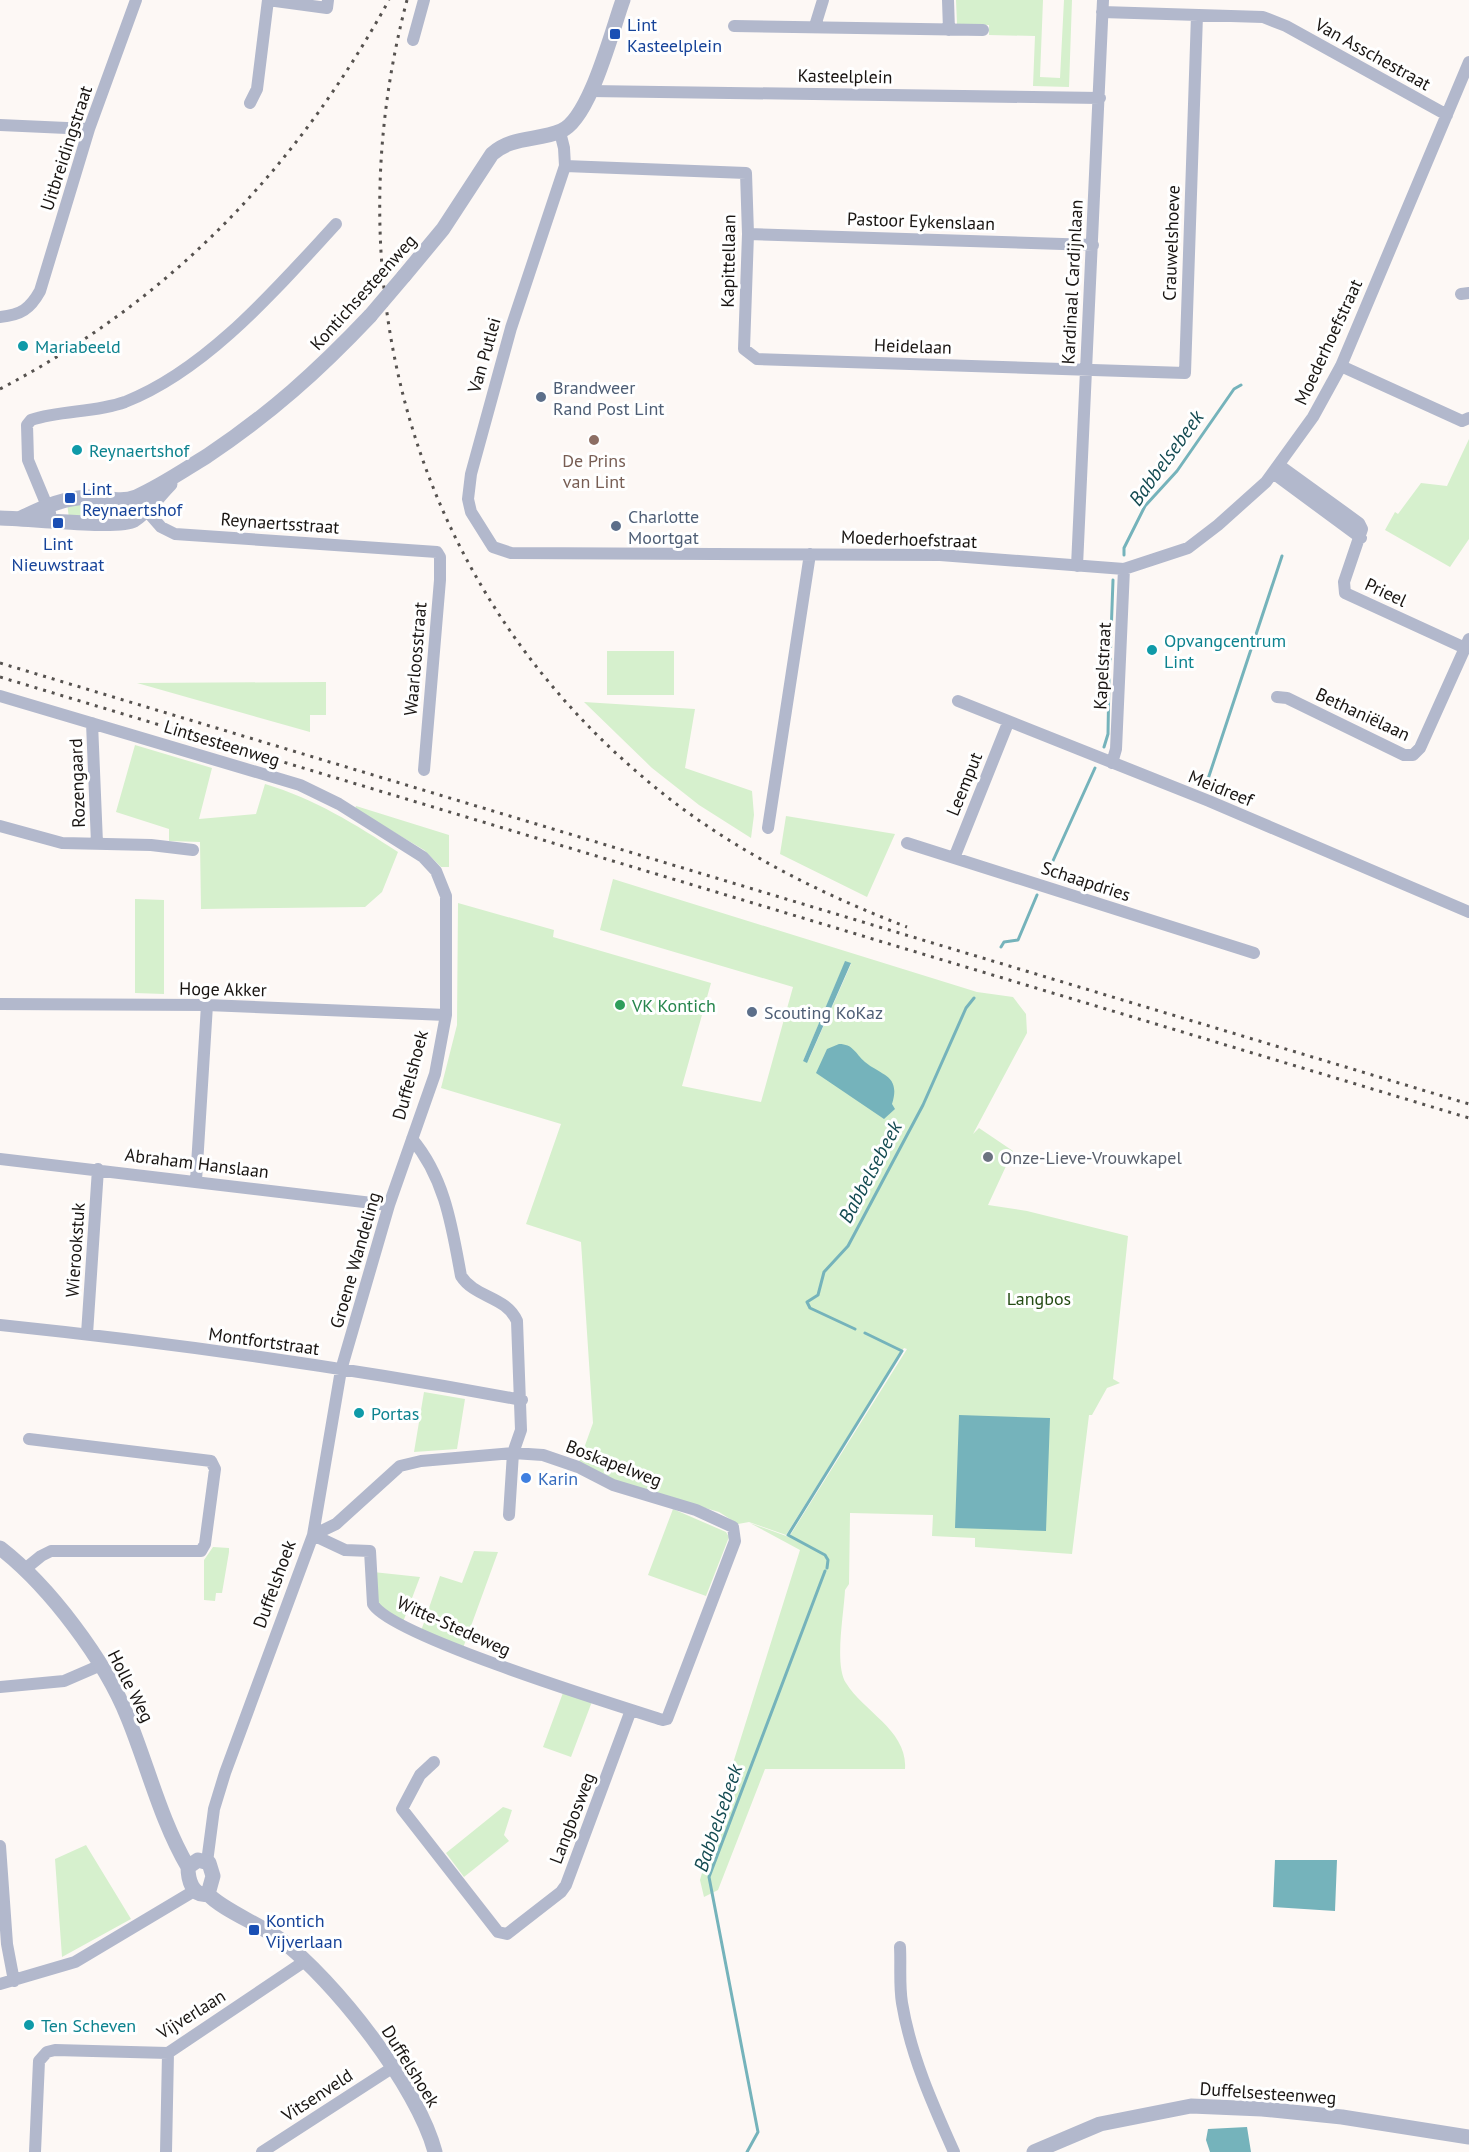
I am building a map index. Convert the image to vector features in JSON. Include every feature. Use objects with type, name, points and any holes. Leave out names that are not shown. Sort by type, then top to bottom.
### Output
[{"type":"street","name":"Uitbreidingstraat","points":[[0,317],[15,316],[30,306],[40,291],[90,129],[136,0]]},
{"type":"street","points":[[250,103],[257,89],[268,0],[327,8],[328,0]]},
{"type":"street","points":[[413,40],[424,0]]},
{"type":"street","points":[[560,132],[577,118],[590,91],[623,0]]},
{"type":"street","points":[[815,26],[823,0]]},
{"type":"street","points":[[948,0],[949,30]]},
{"type":"street","name":"Van Asschestraat","points":[[1102,6],[1197,15],[1263,17],[1286,26],[1447,116]]},
{"type":"street","name":"Kardinaal Cardijnlaan","points":[[1077,566],[1100,98],[1102,6]]},
{"type":"street","name":"Crauwelshoeve","points":[[1085,369],[1185,373],[1197,15]]},
{"type":"street","points":[[734,26],[983,30]]},
{"type":"street","name":"Moederhoefstraat","points":[[498,550],[632,554],[940,555],[1124,569],[1188,548],[1243,504],[1276,469],[1313,417],[1341,366],[1469,62]]},
{"type":"street","name":"Kasteelplein","points":[[590,91],[1100,98]]},
{"type":"street","points":[[0,124],[90,129]]},
{"type":"street","name":"Van Putlei","points":[[498,550],[488,542],[471,512],[468,499],[471,474],[511,328],[565,166],[560,132]]},
{"type":"street","name":"Kontichsesteenweg","points":[[21,518],[47,505],[71,499],[126,500],[178,475],[249,427],[323,366],[370,316],[443,229],[492,154],[502,145],[560,132]]},
{"type":"street","name":"Kapittellaan","points":[[565,166],[746,173],[748,234],[744,349]]},
{"type":"street","points":[[54,522],[28,460],[27,425],[32,420],[98,410],[151,390],[202,356],[256,307],[336,224]]},
{"type":"street","name":"Pastoor Eykenslaan","points":[[748,234],[1092,245]]},
{"type":"street","name":"Heidelaan","points":[[744,349],[757,359],[1085,369]]},
{"type":"street","points":[[1341,366],[1462,421],[1469,418]]},
{"type":"street","name":"Prieel","points":[[1276,469],[1359,523],[1362,529],[1361,538],[1344,582],[1343,590],[1346,593],[1467,644]]},
{"type":"street","name":"Kontichsesteenweg","points":[[0,518],[54,522],[123,523],[135,520],[178,475]]},
{"type":"street","name":"Reynaertsstraat","points":[[136,496],[145,511],[161,527],[175,534],[437,552]]},
{"type":"street","name":"Waarloosstraat","points":[[424,770],[440,580],[440,557],[437,552]]},
{"type":"street","points":[[768,828],[810,554]]},
{"type":"street","name":"Kapelstraat","points":[[1112,763],[1116,749],[1124,569]]},
{"type":"street","name":"Bethaniëlaan","points":[[1277,697],[1287,698],[1404,755],[1413,755],[1420,748],[1467,644]]},
{"type":"street","name":"Lintsesteenweg","points":[[0,696],[319,793],[420,855]]},
{"type":"street","name":"Meidreef","points":[[958,701],[1008,723],[1209,801],[1469,912]]},
{"type":"street","name":"Rozengaard","points":[[92,723],[97,843]]},
{"type":"street","name":"Leemput","points":[[954,858],[1008,723]]},
{"type":"street","name":"Rozengaard","points":[[0,826],[54,842],[193,850]]},
{"type":"street","name":"Schaapdries","points":[[907,843],[1254,953]]},
{"type":"street","name":"Duffelshoek","points":[[420,855],[436,872],[446,896],[446,1015],[435,1074],[412,1139],[427,1156],[448,1208],[461,1276],[467,1285],[512,1311],[517,1321],[522,1400],[521,1431],[513,1453],[508,1515]]},
{"type":"street","name":"Hoge Akker","points":[[0,1004],[207,1005],[446,1015]]},
{"type":"street","points":[[196,1181],[207,1005]]},
{"type":"street","name":"Groene Wandeling","points":[[313,1535],[341,1371],[389,1205],[412,1139]]},
{"type":"street","name":"Abraham Hanslaan","points":[[0,1159],[389,1205]]},
{"type":"street","name":"Wierookstuk","points":[[87,1334],[98,1169]]},
{"type":"street","name":"Montfortstraat","points":[[0,1325],[87,1334],[522,1400]]},
{"type":"street","points":[[25,1569],[51,1551],[198,1552],[205,1544],[215,1469],[211,1461],[29,1439]]},
{"type":"street","name":"Duffelshoek","points":[[435,2152],[418,2111],[392,2067],[352,2012],[305,1960],[264,1928],[201,1892],[213,1876],[207,1862],[214,1809],[225,1773],[313,1535],[336,1524],[400,1466],[421,1461],[513,1453]]},
{"type":"street","name":"Boskapelweg","points":[[513,1453],[543,1455],[578,1467],[613,1485],[696,1510],[733,1527],[735,1541],[671,1715],[663,1720],[631,1710]]},
{"type":"street","name":"Witte-Stedeweg","points":[[313,1535],[345,1550],[370,1551],[374,1604],[376,1609],[392,1620],[497,1666],[631,1710]]},
{"type":"street","name":"Holle Weg","points":[[0,1548],[25,1569],[75,1628],[100,1665],[123,1706],[171,1834],[188,1867]]},
{"type":"street","points":[[0,1687],[64,1682],[100,1665]]},
{"type":"street","name":"Langbosweg","points":[[434,1762],[420,1776],[402,1809],[498,1932],[507,1934],[564,1888],[580,1853],[631,1710]]},
{"type":"street","points":[[0,1846],[7,1944],[14,1981]]},
{"type":"street","points":[[0,1984],[75,1962],[201,1892],[187,1875],[188,1867],[198,1860],[207,1862]]},
{"type":"street","points":[[900,1947],[902,2001],[911,2044],[923,2084],[954,2152]]},
{"type":"street","name":"Vijverlaan","points":[[35,2152],[39,2061],[47,2052],[55,2050],[168,2054],[305,1960]]},
{"type":"street","points":[[166,2152],[168,2054]]},
{"type":"street","name":"Vitsenveld","points":[[262,2152],[392,2067]]},
{"type":"street","name":"Duffelsesteenweg","points":[[1034,2152],[1100,2124],[1191,2106],[1262,2109],[1342,2117],[1469,2137]]},
{"type":"green space","points":[[956,0],[1043,0],[1040,77],[1060,78],[1064,0],[1072,0],[1069,87],[1033,86],[1035,36],[989,35],[989,25],[957,24]]},
{"type":"green space","points":[[1469,439],[1469,539],[1450,567],[1385,530],[1395,512],[1398,514],[1421,483],[1447,486]]},
{"type":"green space","points":[[128,502],[131,513],[124,520],[69,518],[67,503]]},
{"type":"green space","points":[[607,651],[674,651],[674,695],[607,695]]},
{"type":"green space","points":[[326,682],[326,715],[310,715],[310,732],[137,683]]},
{"type":"green space","points":[[584,702],[695,709],[685,768],[752,791],[754,815],[751,838],[699,805],[652,768]]},
{"type":"green space","points":[[135,745],[212,768],[199,819],[256,814],[265,784],[301,797],[350,822],[398,852],[382,892],[365,907],[201,909],[200,842],[169,841],[169,829],[116,812]]},
{"type":"green space","points":[[356,806],[449,835],[449,867],[441,867],[424,850],[355,809]]},
{"type":"green space","points":[[786,816],[895,834],[867,897],[780,854]]},
{"type":"green space","name":"Langbos","points":[[613,879],[977,992],[1013,997],[1026,1014],[1027,1033],[973,1134],[979,1128],[1013,1151],[988,1205],[1027,1211],[1128,1236],[1113,1379],[1120,1383],[1107,1388],[1092,1415],[1089,1415],[1072,1554],[975,1547],[975,1538],[932,1536],[933,1515],[850,1513],[849,1584],[845,1590],[840,1652],[842,1675],[854,1693],[900,1744],[905,1769],[765,1769],[718,1890],[704,1897],[700,1880],[734,1760],[800,1550],[750,1523],[789,1537],[907,1349],[904,1348],[900,1353],[786,1535],[749,1522],[738,1524],[719,1512],[615,1482],[578,1465],[593,1423],[581,1242],[526,1224],[561,1124],[441,1088],[457,1025],[458,903],[554,930],[553,937],[711,983],[682,1086],[761,1102],[793,987],[600,930]],"holes":[[[845,962],[851,964],[809,1059],[803,1061]]]},
{"type":"green space","points":[[135,899],[164,900],[164,994],[135,993]]},
{"type":"green space","points":[[424,1392],[465,1399],[457,1449],[414,1452]]},
{"type":"green space","points":[[673,1509],[726,1532],[729,1537],[706,1596],[648,1575]]},
{"type":"green space","points":[[213,1547],[229,1548],[222,1593],[216,1593],[215,1601],[204,1600],[204,1560]]},
{"type":"green space","points":[[474,1551],[498,1552],[463,1648],[421,1631],[440,1576],[462,1583]]},
{"type":"green space","points":[[373,1572],[420,1577],[403,1622],[378,1607]]},
{"type":"green space","points":[[564,1690],[593,1699],[571,1757],[543,1747]]},
{"type":"green space","points":[[503,1807],[512,1810],[504,1835],[509,1841],[464,1877],[446,1853]]},
{"type":"green space","points":[[86,1845],[131,1919],[62,1957],[55,1859]]},
{"type":"water","points":[[845,961],[851,963],[807,1063],[803,1061]]},
{"type":"water","points":[[839,1044],[851,1047],[865,1062],[892,1082],[894,1094],[892,1104],[895,1109],[884,1119],[816,1073],[827,1049]]},
{"type":"water","points":[[959,1415],[1050,1418],[1046,1531],[955,1528]]},
{"type":"water","points":[[1275,1860],[1337,1860],[1335,1911],[1273,1907]]},
{"type":"water","points":[[1247,2127],[1251,2152],[1210,2152],[1206,2140],[1208,2129]]},
{"type":"waterway","name":"Babbelsebeek","points":[[1124,555],[1124,548],[1145,506],[1177,471],[1234,389],[1241,385]]},
{"type":"waterway","points":[[1207,782],[1282,556]]},
{"type":"waterway","name":"Babbelsebeek","points":[[1110,663],[1113,580]]},
{"type":"waterway","name":"Babbelsebeek","points":[[1104,747],[1108,734],[1109,676]]},
{"type":"waterway","name":"Babbelsebeek","points":[[1047,874],[1095,768]]},
{"type":"waterway","name":"Babbelsebeek","points":[[1001,947],[1004,942],[1018,940],[1037,895]]},
{"type":"waterway","name":"Babbelsebeek","points":[[855,1329],[810,1308],[807,1302],[818,1295],[824,1272],[848,1246],[923,1105],[966,1008],[974,998]]},
{"type":"waterway","name":"Babbelsebeek","points":[[827,1568],[828,1560],[825,1555],[788,1535],[902,1351],[865,1333]]},
{"type":"waterway","name":"Babbelsebeek","points":[[747,2152],[758,2132],[709,1877],[825,1571]]},
{"type":"railway","points":[[0,389],[62,353],[120,314],[174,271],[224,224],[270,174],[313,119],[353,62],[389,0]]},
{"type":"railway","points":[[407,0],[386,108],[380,216],[388,321],[411,424],[448,523],[500,615],[565,701],[644,778],[704,824],[769,864],[837,898],[907,927]]},
{"type":"railway","points":[[0,663],[1469,1104]]},
{"type":"railway","points":[[0,677],[1469,1118]]},
{"type":"place","name":"Lint Kasteelplein","points":[[615,34]]},
{"type":"place","name":"Mariabeeld","points":[[23,346]]},
{"type":"place","name":"Brandweer Rand Post Lint","points":[[541,397]]},
{"type":"place","name":"De Prins van Lint","points":[[594,440]]},
{"type":"place","name":"Reynaertshof","points":[[77,450]]},
{"type":"place","name":"Lint Reynaertshof","points":[[70,498]]},
{"type":"place","name":"Lint Nieuwstraat","points":[[58,523]]},
{"type":"place","name":"Charlotte Moortgat","points":[[616,526]]},
{"type":"place","name":"Opvangcentrum Lint","points":[[1152,650]]},
{"type":"place","name":"VK Kontich","points":[[620,1005]]},
{"type":"place","name":"Scouting KoKaz","points":[[752,1012]]},
{"type":"place","name":"Onze-Lieve-Vrouwkapel","points":[[988,1157]]},
{"type":"place","name":"Portas","points":[[359,1413]]},
{"type":"place","name":"Karin","points":[[526,1478]]},
{"type":"place","name":"Kontich Vijverlaan","points":[[254,1930]]},
{"type":"place","name":"Ten Scheven","points":[[29,2025]]}]
